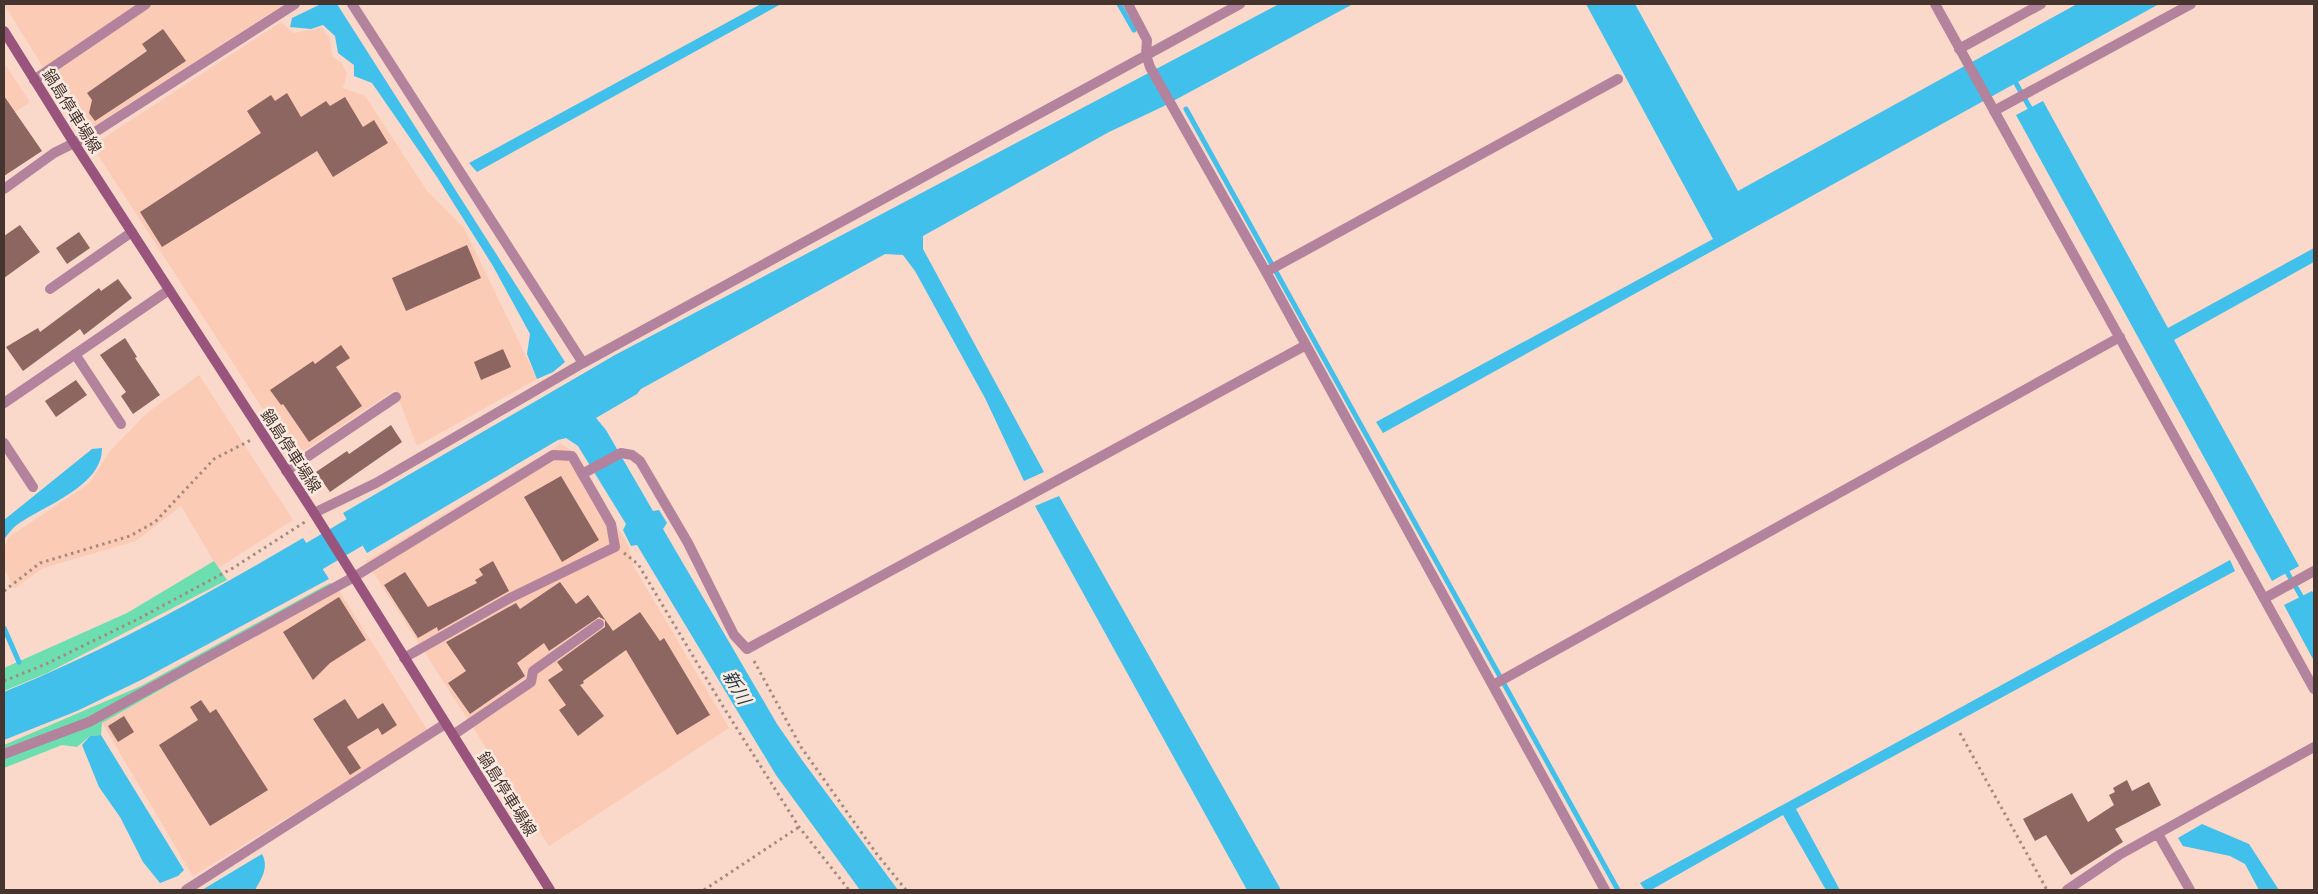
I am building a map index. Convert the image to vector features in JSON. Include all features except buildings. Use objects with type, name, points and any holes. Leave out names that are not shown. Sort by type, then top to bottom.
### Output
[{"type":"main road","name":"鍋島停車場線","points":[[4,31],[74,143],[314,514],[550,890]]},
{"type":"street","points":[[34,80],[146,4]]},
{"type":"street","points":[[4,189],[54,153],[92,134],[295,4]]},
{"type":"street","points":[[352,4],[583,363]]},
{"type":"street","points":[[1128,4],[1147,40],[1146,55],[1150,68],[1266,272],[1605,890]]},
{"type":"street","points":[[314,514],[376,483],[583,363],[1240,4]]},
{"type":"street","points":[[1935,4],[2314,689]]},
{"type":"street","points":[[1962,52],[2041,4]]},
{"type":"street","points":[[1992,107],[2016,99],[2191,4]]},
{"type":"street","points":[[1266,272],[1618,79]]},
{"type":"street","points":[[50,289],[132,232]]},
{"type":"street","points":[[4,403],[169,290]]},
{"type":"street","points":[[1493,685],[2120,337]]},
{"type":"street","points":[[585,472],[621,453],[632,455],[640,461],[688,543],[734,635],[747,649],[1306,345]]},
{"type":"street","points":[[75,354],[121,424]]},
{"type":"street","points":[[286,471],[396,397]]},
{"type":"street","points":[[4,443],[33,487]]},
{"type":"street","points":[[4,754],[89,722],[354,577],[553,455],[572,456],[585,472],[611,524],[615,547],[510,598],[404,658]]},
{"type":"street","points":[[2265,598],[2314,571]]},
{"type":"street","points":[[453,735],[531,682],[533,671],[598,624]]},
{"type":"street","points":[[186,890],[445,724]]},
{"type":"street","points":[[2067,890],[2119,856],[2314,748]]},
{"type":"street","points":[[2158,834],[2190,890]]},
{"type":"path","points":[[4,591],[40,563],[130,536],[155,522],[214,459],[262,434]]},
{"type":"path","points":[[4,681],[46,664],[155,610],[232,568],[302,525],[314,514]]},
{"type":"path","points":[[615,547],[638,564],[724,708],[799,828],[849,890]]},
{"type":"path","points":[[747,649],[801,747],[876,853],[906,890]]},
{"type":"path","points":[[1960,733],[2047,890]]},
{"type":"path","points":[[704,890],[799,828]]},
{"type":"shaded area","points":[[4,4],[285,4],[93,127],[82,130]]},
{"type":"shaded area","points":[[281,22],[293,33],[322,28],[330,39],[332,56],[341,62],[347,74],[343,88],[365,96],[427,191],[464,228],[537,379],[417,446],[395,390],[294,457],[96,152],[99,141]]},
{"type":"shaded area","points":[[4,63],[30,102],[4,119]]},
{"type":"shaded area","points":[[199,375],[293,520],[218,568],[181,506],[136,541],[43,568],[14,589],[4,568],[4,549],[9,537],[90,483],[110,451],[146,414]]},
{"type":"shaded area","points":[[561,444],[576,453],[628,545],[634,567],[729,728],[549,846],[366,561]]},
{"type":"shaded area","points":[[338,589],[428,731],[193,876],[102,723]]},
{"type":"green space","points":[[214,561],[227,580],[47,673],[4,691],[4,668],[127,613]]},
{"type":"green space","points":[[330,583],[338,589],[102,723],[101,735],[90,736],[77,747],[62,745],[4,768],[4,745],[141,686]]},
{"type":"water","points":[[321,4],[337,4],[565,362],[553,372],[537,379],[527,354],[530,334],[493,266],[437,177],[372,83],[354,76],[354,65],[338,53],[335,36],[323,25],[311,29],[290,27],[292,18]]},
{"type":"water","points":[[761,4],[781,4],[477,172],[469,163]]},
{"type":"water","name":"新川","points":[[1279,4],[1353,4],[1162,107],[1109,132],[923,236],[923,249],[1044,472],[1024,481],[985,398],[915,271],[903,255],[885,254],[641,389],[637,394],[596,418],[606,430],[653,511],[659,510],[667,523],[663,529],[777,724],[898,890],[860,890],[776,775],[637,545],[631,546],[623,530],[626,524],[578,446],[566,438],[558,440],[367,553],[343,513],[615,355]]},
{"type":"water","points":[[1586,4],[1635,4],[1738,191],[2077,4],[2159,4],[1383,433],[1376,422],[1713,239]]},
{"type":"water","points":[[2043,101],[2168,328],[2314,248],[2314,262],[2174,340],[2299,566],[2272,581],[2016,115]]},
{"type":"water","points":[[102,448],[100,461],[93,473],[83,483],[58,501],[18,524],[4,539],[4,520],[92,449]]},
{"type":"water","points":[[1059,496],[1281,890],[1247,890],[1035,506]]},
{"type":"water","points":[[303,538],[329,579],[143,679],[77,711],[4,740],[4,692],[43,676],[156,621]]},
{"type":"water","points":[[2230,560],[2235,571],[1796,809],[1840,890],[1826,890],[1783,815],[1651,890],[1645,890],[1640,883]]},
{"type":"water","points":[[2312,591],[2314,594],[2314,661],[2284,605]]},
{"type":"water","points":[[101,735],[184,870],[178,876],[160,883],[143,862],[120,817],[99,787],[82,745],[90,736]]},
{"type":"water","points":[[2202,824],[2249,844],[2279,890],[2259,890],[2245,864],[2230,856],[2183,846],[2178,838]]},
{"type":"water","points":[[262,854],[265,868],[255,890],[202,890]]},
{"type":"waterway","points":[[1119,4],[1134,30]]},
{"type":"waterway","points":[[2013,78],[2030,108]]},
{"type":"waterway","points":[[1186,109],[1618,890]]},
{"type":"waterway","points":[[279,577],[391,511]]},
{"type":"waterway","points":[[2287,572],[2301,596]]},
{"type":"waterway","points":[[4,628],[19,662]]}]
